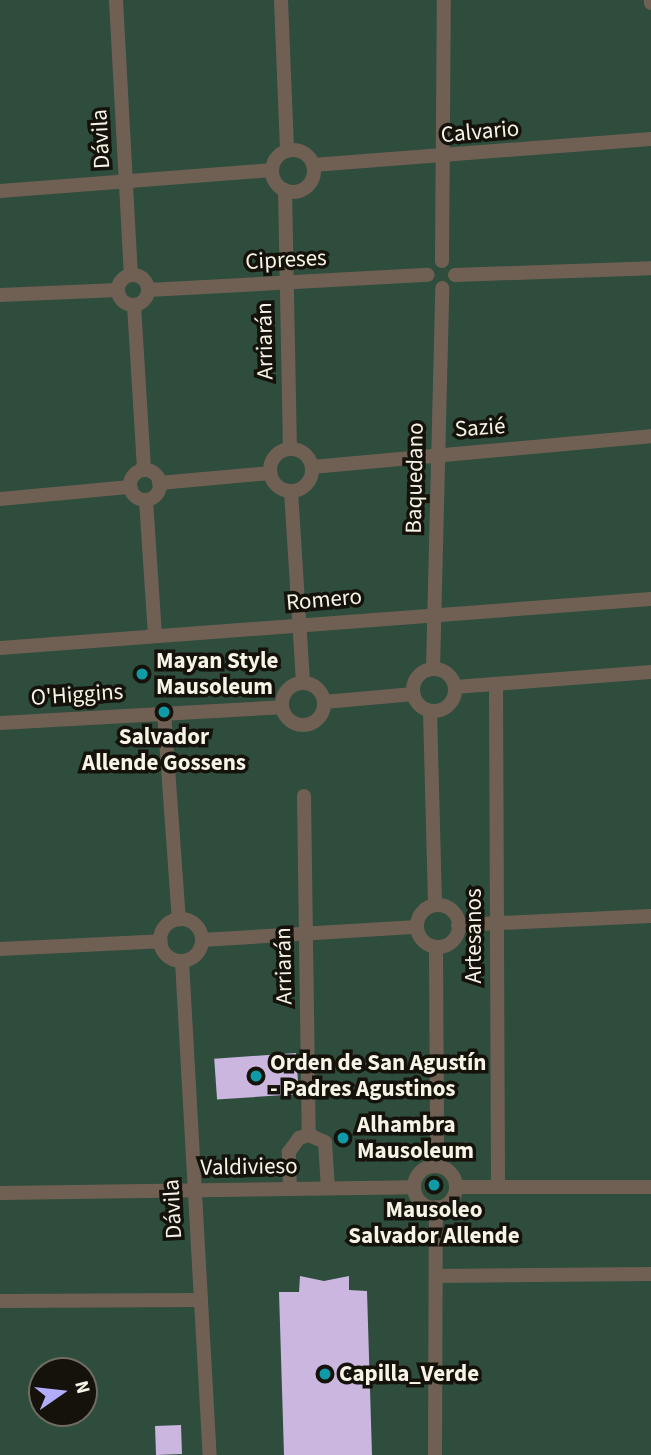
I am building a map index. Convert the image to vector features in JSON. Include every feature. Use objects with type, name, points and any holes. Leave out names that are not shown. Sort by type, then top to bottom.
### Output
[{"type":"lane","name":"Dávila","points":[[116,0],[131,275]]},
{"type":"lane","points":[[0,191],[272,170],[287,151],[281,0]]},
{"type":"lane","points":[[444,0],[442,261],[455,275]]},
{"type":"lane","name":"Calvario","points":[[313,165],[443,159],[651,139]]},
{"type":"lane","points":[[272,170],[285,190],[307,186],[313,165],[303,153],[287,151]]},
{"type":"lane","name":"Arriarán","points":[[285,190],[290,449]]},
{"type":"lane","points":[[442,261],[433,263],[428,275],[442,288],[455,275],[651,268]]},
{"type":"lane","points":[[0,295],[118,290],[131,275],[141,277],[148,290],[134,305],[144,470],[159,483],[271,473]]},
{"type":"lane","name":"Cipreses","points":[[148,290],[428,275]]},
{"type":"lane","name":"Baquedano","points":[[433,669],[442,288]]},
{"type":"lane","points":[[118,290],[121,299],[134,305]]},
{"type":"lane","name":"Sazié","points":[[312,467],[651,436]]},
{"type":"lane","points":[[290,449],[302,452],[312,467],[309,481],[291,491],[278,486],[271,473],[273,460],[290,449]]},
{"type":"lane","points":[[144,470],[135,474],[130,486],[134,495],[146,500]]},
{"type":"lane","points":[[146,500],[158,492],[159,483]]},
{"type":"lane","points":[[0,499],[130,486]]},
{"type":"lane","points":[[291,491],[303,683]]},
{"type":"lane","points":[[146,500],[155,636]]},
{"type":"lane","name":"Romero","points":[[0,648],[651,599]]},
{"type":"lane","points":[[414,694],[418,677],[433,669],[447,674],[455,687],[451,702],[430,711]]},
{"type":"lane","points":[[455,687],[651,672]]},
{"type":"lane","points":[[303,683],[317,689],[324,702],[320,717],[306,725],[291,721],[282,707],[287,690],[303,683]]},
{"type":"lane","name":"Artesanos","points":[[496,684],[498,1187]]},
{"type":"lane","points":[[324,702],[414,694]]},
{"type":"lane","points":[[414,694],[430,711],[435,905]]},
{"type":"lane","name":"O'Higgins","points":[[0,723],[282,707]]},
{"type":"lane","points":[[164,712],[179,919]]},
{"type":"lane","name":"Arriarán","points":[[304,796],[309,1135]]},
{"type":"lane","points":[[435,905],[454,913],[458,925],[454,939],[436,947]]},
{"type":"lane","points":[[435,905],[420,915],[417,926],[421,938],[436,947]]},
{"type":"lane","points":[[458,925],[651,916]]},
{"type":"lane","points":[[179,919],[192,922],[202,940],[194,957],[182,961],[165,953],[161,941],[168,924],[179,919]]},
{"type":"lane","points":[[202,940],[417,926]]},
{"type":"lane","points":[[0,949],[161,941]]},
{"type":"lane","points":[[436,947],[437,1166]]},
{"type":"lane","name":"Dávila","points":[[182,961],[210,1455]]},
{"type":"lane","points":[[290,1189],[289,1152],[299,1138],[309,1135],[325,1142],[328,1188]]},
{"type":"lane","points":[[436,1208],[419,1199],[414,1187],[419,1174],[437,1166]]},
{"type":"lane","points":[[436,1208],[448,1203],[456,1187],[453,1175],[437,1166]]},
{"type":"lane","name":"Valdivieso","points":[[0,1193],[414,1187]]},
{"type":"lane","points":[[456,1187],[651,1187]]},
{"type":"lane","points":[[436,1208],[436,1455]]},
{"type":"lane","points":[[436,1276],[651,1274]]},
{"type":"lane","points":[[0,1301],[201,1300]]},
{"type":"green space","points":[[0,0],[651,0],[651,1455],[0,1455]]},
{"type":"building","name":"Orden de San Agustín - Padres Agustinos","points":[[296,1053],[299,1094],[217,1100],[214,1059]]},
{"type":"building","name":"Capilla_Verde","points":[[300,1276],[324,1281],[349,1276],[349,1290],[367,1291],[372,1455],[284,1455],[279,1292],[299,1292]]},
{"type":"building","points":[[181,1425],[182,1454],[156,1455],[155,1426]]},
{"type":"place","name":"Mayan Style Mausoleum","points":[[142,674]]},
{"type":"place","name":"Salvador Allende Gossens","points":[[164,712]]},
{"type":"place","name":"Orden de San Agustín - Padres Agustinos","points":[[256,1076]]},
{"type":"place","name":"Alhambra Mausoleum","points":[[343,1138]]},
{"type":"place","name":"Mausoleo Salvador Allende","points":[[434,1185]]},
{"type":"place","name":"Capilla_Verde","points":[[325,1374]]}]
